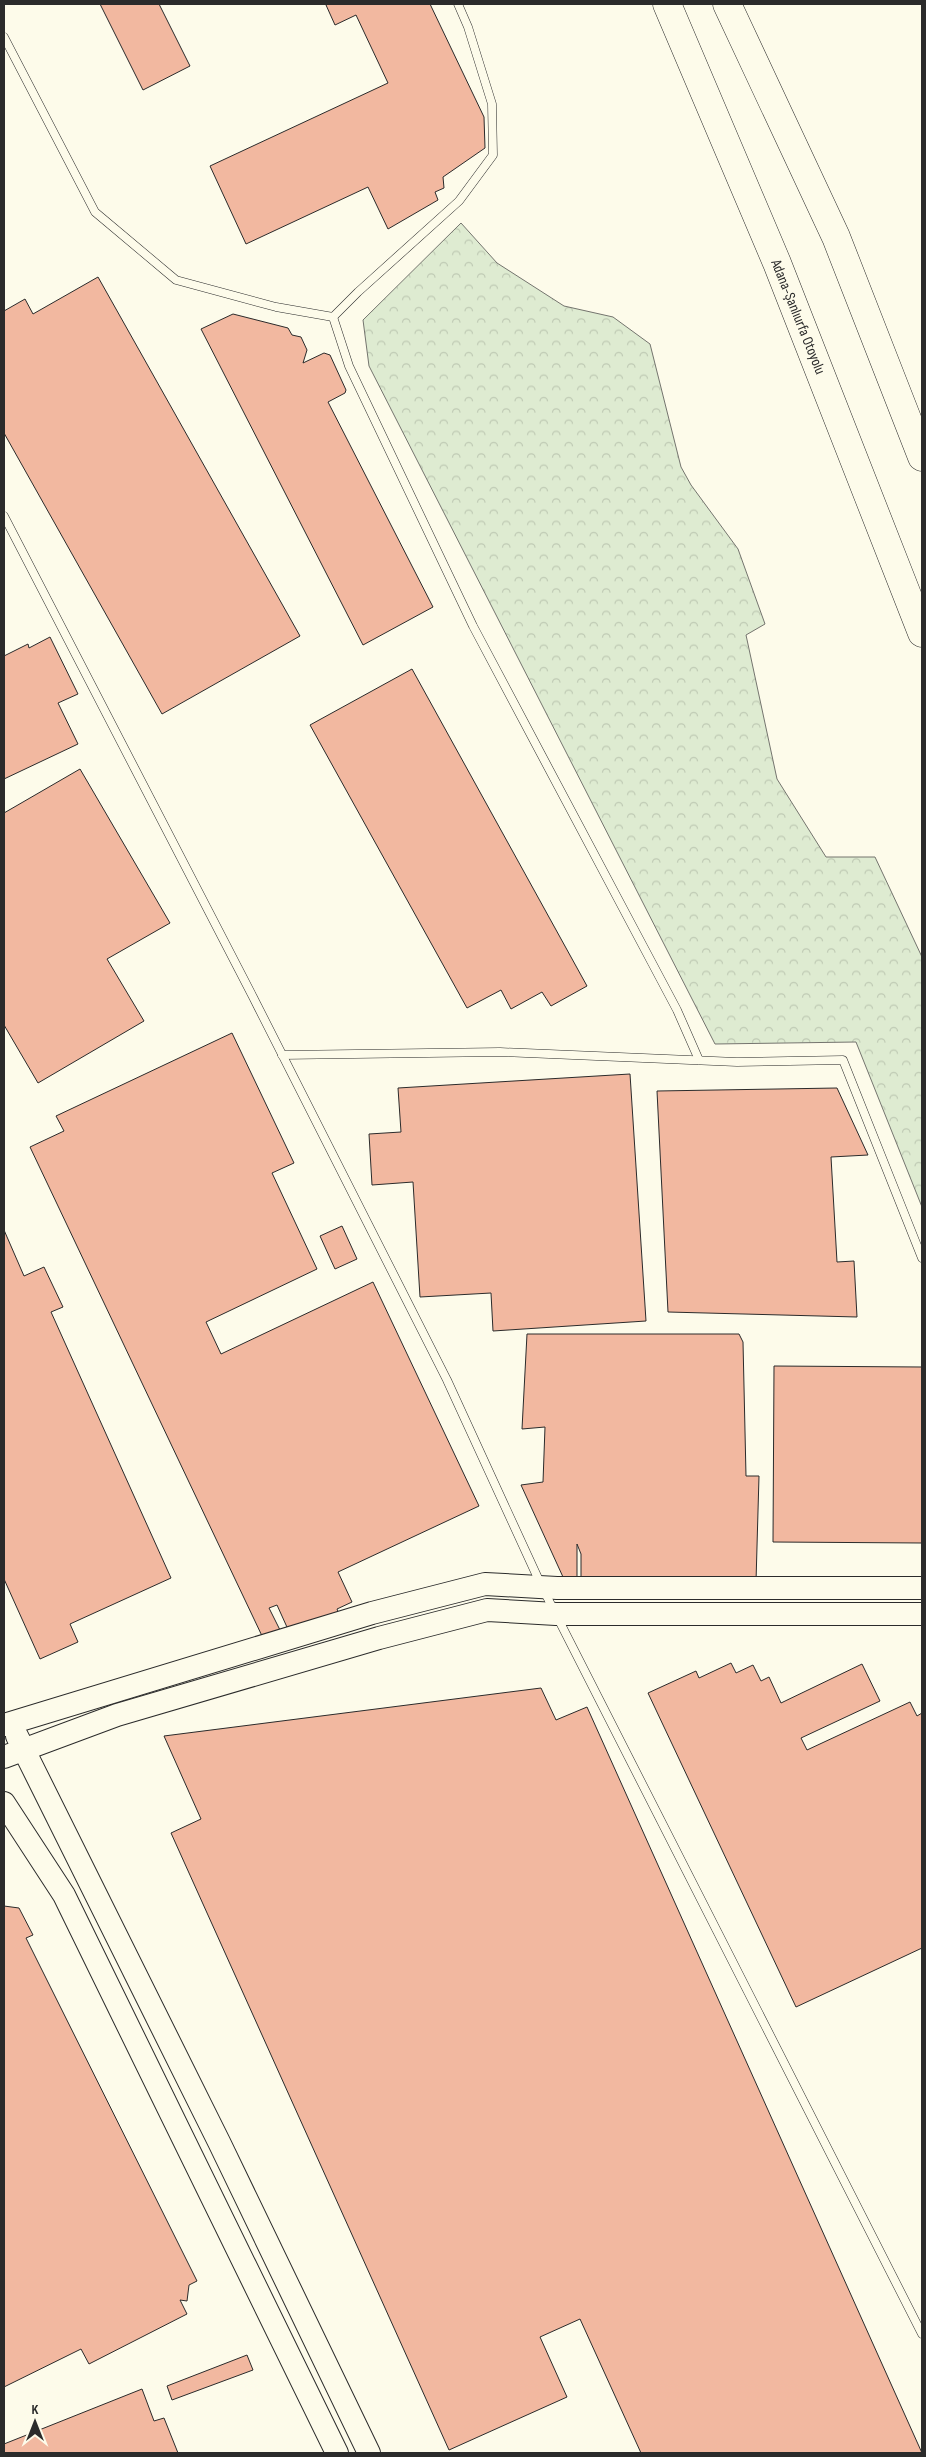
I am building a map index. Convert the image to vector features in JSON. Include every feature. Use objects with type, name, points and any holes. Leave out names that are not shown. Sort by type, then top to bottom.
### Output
[{"type":"highway","name":"Adana-Şanlıurfa Otoyolu","points":[[667,4],[777,263],[922,633]]},
{"type":"highway","points":[[727,4],[836,238],[922,457]]},
{"type":"street","points":[[370,2453],[219,2142],[14,1753],[6,1720],[372,1613],[485,1584],[542,1587],[922,1588]]},
{"type":"street","points":[[14,1753],[117,1715],[379,1638],[488,1610],[556,1614],[922,1614]]},
{"type":"street","points":[[4,1803],[64,1895],[337,2453]]},
{"type":"lane","points":[[333,318],[358,292],[459,201],[493,155],[492,104],[468,27],[458,4]]},
{"type":"lane","points":[[4,37],[95,212],[176,280],[276,307],[333,318]]},
{"type":"lane","points":[[333,318],[349,366],[473,626],[677,1010],[700,1060]]},
{"type":"lane","points":[[4,516],[282,1055],[446,1380],[542,1587],[922,2334]]},
{"type":"lane","points":[[282,1055],[500,1052],[737,1062],[843,1060],[922,1258]]},
{"type":"green space","points":[[461,223],[497,263],[564,306],[613,317],[650,344],[681,467],[691,485],[738,549],[765,624],[746,635],[777,779],[826,857],[875,857],[922,957],[922,1207],[856,1042],[715,1044],[369,366],[363,320]]},
{"type":"building","points":[[100,4],[159,4],[190,66],[143,90]]},
{"type":"building","points":[[430,4],[484,117],[485,148],[443,177],[444,188],[435,192],[438,200],[388,229],[368,187],[246,244],[210,166],[388,83],[356,15],[335,25],[326,5]]},
{"type":"building","points":[[98,277],[300,636],[162,714],[4,433],[4,311],[25,299],[33,314]]},
{"type":"building","points":[[233,314],[288,328],[292,335],[301,337],[307,350],[303,363],[324,353],[330,355],[346,390],[345,393],[328,402],[433,607],[363,645],[201,329]]},
{"type":"building","points":[[50,637],[78,694],[58,703],[78,744],[4,779],[4,656],[28,644],[29,648]]},
{"type":"building","points":[[412,669],[587,986],[551,1006],[542,992],[511,1009],[501,990],[467,1008],[310,725]]},
{"type":"building","points":[[80,769],[170,923],[107,959],[144,1021],[38,1083],[4,1025],[4,813]]},
{"type":"building","points":[[232,1033],[294,1163],[272,1173],[317,1269],[206,1322],[221,1354],[373,1282],[479,1506],[338,1572],[352,1602],[337,1609],[339,1614],[291,1636],[277,1605],[269,1608],[280,1630],[263,1638],[30,1147],[64,1131],[56,1116]]},
{"type":"building","points":[[630,1074],[646,1321],[493,1331],[491,1293],[420,1297],[413,1182],[372,1185],[369,1134],[401,1132],[398,1088]]},
{"type":"building","points":[[837,1088],[868,1155],[831,1157],[837,1262],[854,1261],[857,1317],[668,1312],[657,1091]]},
{"type":"building","points":[[342,1226],[357,1259],[335,1269],[320,1236]]},
{"type":"building","points":[[4,1230],[24,1276],[44,1267],[63,1307],[51,1312],[171,1578],[70,1624],[78,1642],[40,1659],[4,1579]]},
{"type":"building","points":[[527,1334],[739,1334],[743,1342],[746,1476],[759,1476],[756,1582],[581,1582],[581,1554],[577,1544],[577,1577],[563,1577],[521,1485],[543,1482],[545,1427],[522,1429]]},
{"type":"building","points":[[774,1366],[922,1367],[922,1543],[773,1542]]},
{"type":"building","points":[[731,1663],[736,1673],[753,1665],[761,1681],[769,1677],[781,1703],[862,1664],[880,1701],[801,1738],[807,1750],[910,1702],[917,1716],[922,1713],[922,1948],[796,2007],[648,1693],[696,1671],[699,1678]]},
{"type":"building","points":[[541,1688],[556,1720],[587,1707],[922,2453],[641,2453],[580,2319],[540,2337],[567,2397],[449,2450],[171,1833],[201,1819],[164,1736]]},
{"type":"building","points":[[4,1906],[19,1908],[33,1935],[26,1938],[197,2281],[189,2285],[187,2301],[180,2300],[187,2314],[89,2364],[81,2349],[4,2387]]},
{"type":"building","points":[[247,2355],[253,2370],[172,2400],[167,2386]]},
{"type":"building","points":[[142,2389],[154,2421],[164,2418],[178,2453],[4,2453],[4,2444]]}]
